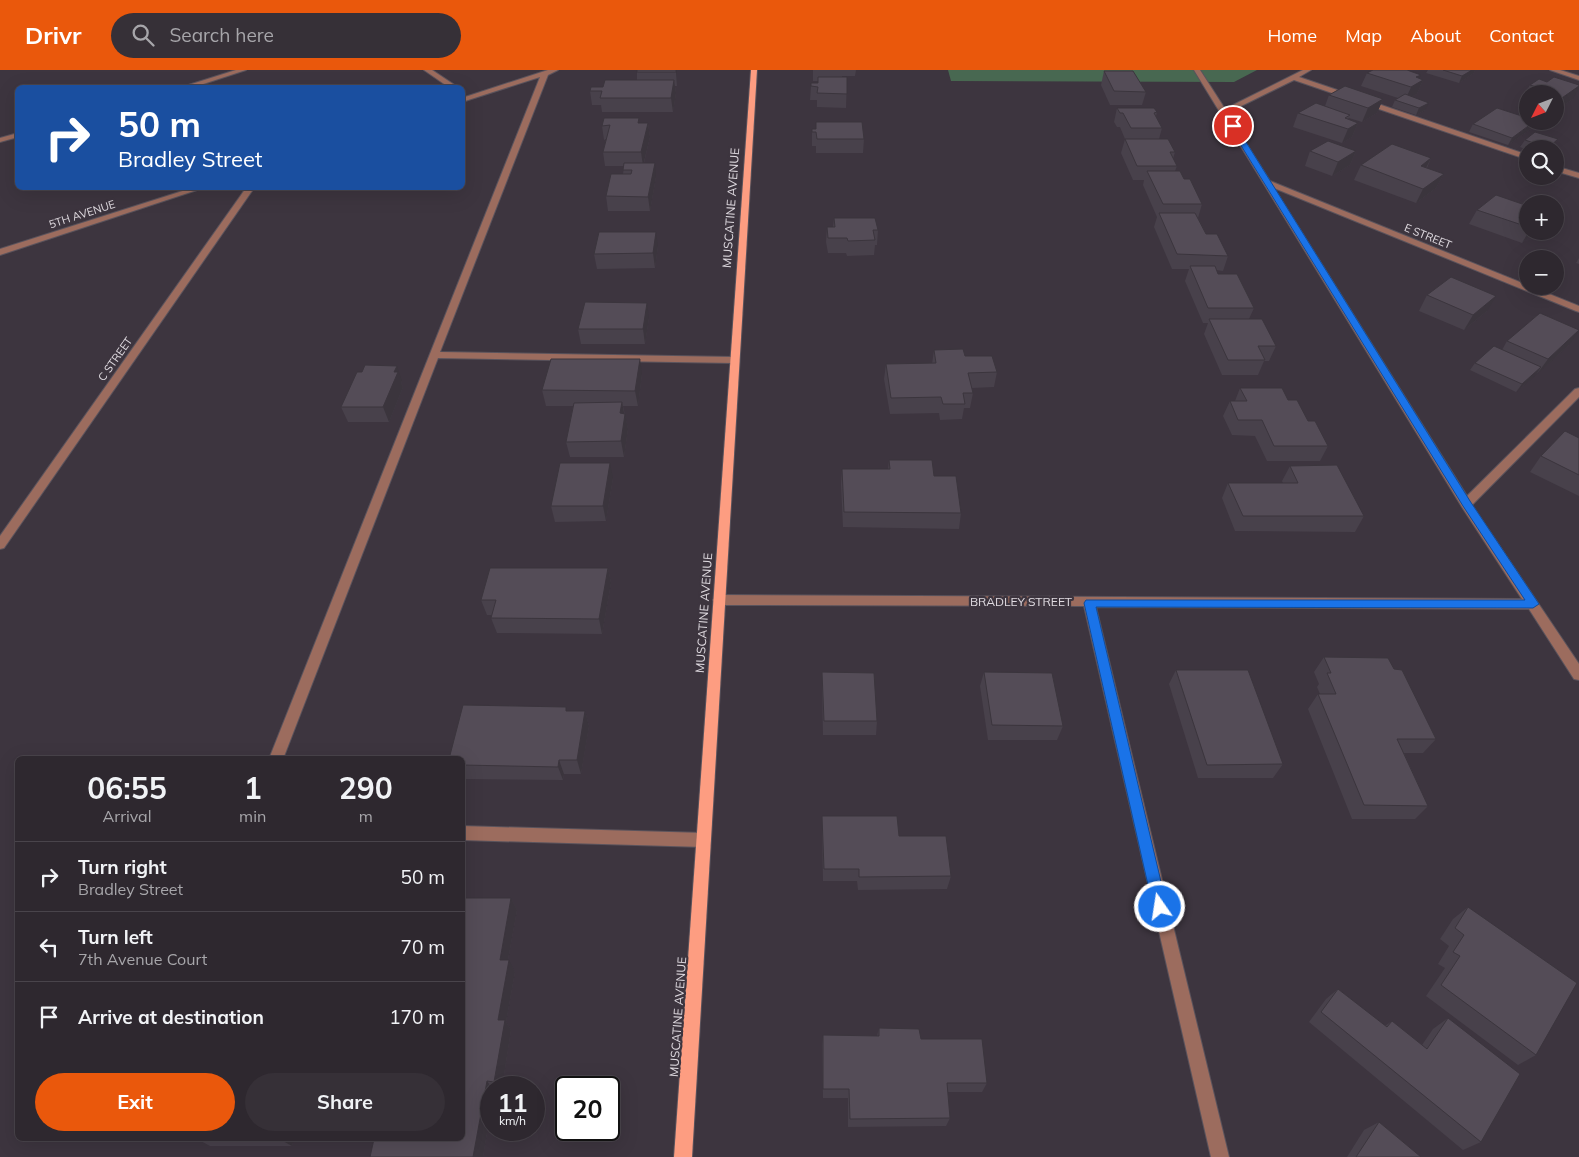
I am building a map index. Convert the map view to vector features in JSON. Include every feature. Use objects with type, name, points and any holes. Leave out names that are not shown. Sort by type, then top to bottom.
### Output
[{"type":"main road","name":"MUSCATINE AVENUE","points":[[683,1157],[754,70]]},
{"type":"street","points":[[192,85],[243,70]]},
{"type":"street","points":[[427,70],[451,85]]},
{"type":"street","points":[[1197,70],[1269,183],[1466,504],[1579,675]]},
{"type":"street","points":[[1224,112],[1308,70]]},
{"type":"street","points":[[1553,70],[1579,78]]},
{"type":"street","points":[[465,99],[550,72]]},
{"type":"street","points":[[277,756],[434,355],[550,72]]},
{"type":"street","points":[[1295,78],[1519,155]]},
{"type":"street","points":[[465,94],[470,97]]},
{"type":"street","points":[[0,140],[15,136]]},
{"type":"street","points":[[1564,171],[1579,176]]},
{"type":"street","name":"E STREET","points":[[1269,183],[1579,309]]},
{"type":"street","name":"5TH AVENUE","points":[[0,252],[193,190]]},
{"type":"street","name":"C STREET","points":[[0,545],[249,190]]},
{"type":"street","points":[[434,355],[734,360]]},
{"type":"street","points":[[1466,504],[1579,391]]},
{"type":"street","name":"BRADLEY STREET","points":[[719,600],[1533,604]]},
{"type":"street","points":[[1090,603],[1220,1157]]},
{"type":"street","points":[[465,832],[704,840]]},
{"type":"green space","points":[[948,70],[1257,70],[1234,82],[951,81]]},
{"type":"building","points":[[637,70],[676,70],[676,72],[637,72]]},
{"type":"building","points":[[1373,70],[1407,70],[1421,75],[1416,77],[1423,80],[1411,87],[1367,73]]},
{"type":"building","points":[[1443,70],[1472,70],[1462,76]]},
{"type":"building","points":[[1104,71],[1133,71],[1146,92],[1114,91]]},
{"type":"building","points":[[818,77],[847,77],[847,94],[817,93],[818,87],[811,86],[811,83],[818,83]]},
{"type":"building","points":[[1554,77],[1579,86],[1564,96],[1564,85],[1530,85],[1539,79],[1547,82]]},
{"type":"building","points":[[605,80],[674,80],[671,98],[600,98],[602,91],[590,91],[591,87],[603,87]]},
{"type":"building","points":[[1345,86],[1383,99],[1368,108],[1329,95]]},
{"type":"building","points":[[1405,94],[1429,103],[1419,108],[1395,100]]},
{"type":"building","points":[[1316,103],[1350,115],[1345,118],[1358,123],[1348,129],[1298,113]]},
{"type":"building","points":[[1117,108],[1154,108],[1157,112],[1154,113],[1162,128],[1131,128],[1123,113],[1120,113]]},
{"type":"building","points":[[1497,108],[1519,115],[1519,130],[1523,130],[1512,138],[1473,124]]},
{"type":"building","points":[[604,118],[639,118],[638,123],[648,123],[641,152],[603,152],[610,125],[602,126]]},
{"type":"building","points":[[816,122],[862,122],[864,139],[817,139],[816,132],[812,132],[812,129],[816,129]]},
{"type":"building","points":[[1535,132],[1558,139],[1557,140],[1525,140]]},
{"type":"building","points":[[1125,139],[1168,139],[1175,152],[1170,152],[1177,166],[1137,166]]},
{"type":"building","points":[[1328,141],[1356,151],[1338,162],[1310,151]]},
{"type":"building","points":[[1392,144],[1431,158],[1421,166],[1444,174],[1423,189],[1361,165]]},
{"type":"building","points":[[624,163],[655,163],[648,197],[606,196],[611,174],[631,174],[632,170],[623,170]]},
{"type":"building","points":[[1147,171],[1180,171],[1184,179],[1190,179],[1202,204],[1163,204]]},
{"type":"building","points":[[1496,195],[1519,203],[1519,224],[1477,210]]},
{"type":"building","points":[[1159,213],[1195,213],[1206,234],[1217,234],[1228,256],[1177,254]]},
{"type":"building","points":[[834,218],[875,218],[878,230],[873,230],[875,240],[848,241],[847,238],[828,238],[827,227],[835,227]]},
{"type":"building","points":[[599,232],[656,232],[653,253],[594,254]]},
{"type":"building","points":[[1190,266],[1215,266],[1218,274],[1237,274],[1254,308],[1208,308]]},
{"type":"building","points":[[1451,277],[1496,296],[1473,315],[1427,295]]},
{"type":"building","points":[[585,302],[647,303],[643,329],[578,329]]},
{"type":"building","points":[[1540,313],[1579,330],[1548,359],[1507,341]]},
{"type":"building","points":[[1209,319],[1262,319],[1276,346],[1258,346],[1265,360],[1228,360]]},
{"type":"building","points":[[1494,346],[1541,367],[1522,384],[1475,363]]},
{"type":"building","points":[[963,349],[965,356],[992,356],[997,372],[968,373],[973,393],[963,393],[965,404],[943,404],[941,397],[891,398],[886,364],[936,363],[934,350]]},
{"type":"building","points":[[551,359],[640,359],[635,391],[542,390]]},
{"type":"building","points":[[365,365],[397,366],[394,372],[398,372],[383,407],[341,407],[357,372],[362,372]]},
{"type":"building","points":[[1240,388],[1282,388],[1288,400],[1297,400],[1308,421],[1315,421],[1328,446],[1274,446],[1262,420],[1238,420],[1230,401],[1247,401]]},
{"type":"building","points":[[622,402],[620,413],[625,414],[621,441],[566,442],[574,403]]},
{"type":"building","points":[[1565,431],[1579,438],[1579,475],[1541,456]]},
{"type":"building","points":[[889,460],[932,460],[934,476],[956,476],[961,513],[844,512],[842,469],[890,469]]},
{"type":"building","points":[[560,463],[610,463],[603,506],[551,506]]},
{"type":"building","points":[[1337,465],[1364,516],[1243,516],[1228,483],[1298,483],[1290,466]]},
{"type":"building","points":[[490,568],[608,568],[599,619],[491,618],[496,600],[481,600]]},
{"type":"building","points":[[1324,657],[1388,658],[1394,669],[1402,670],[1436,739],[1397,739],[1428,806],[1364,805],[1318,694],[1336,694],[1327,673],[1331,673]]},
{"type":"building","points":[[1176,670],[1248,670],[1283,764],[1207,765]]},
{"type":"building","points":[[822,672],[874,673],[877,721],[824,721]]},
{"type":"building","points":[[984,672],[1052,673],[1063,726],[992,725]]},
{"type":"building","points":[[463,705],[566,707],[566,711],[585,711],[577,760],[559,760],[558,767],[465,765],[465,756],[450,756]]},
{"type":"building","points":[[822,816],[897,816],[899,836],[946,836],[951,876],[859,877],[859,869],[824,869]]},
{"type":"building","points":[[465,898],[511,898],[500,960],[509,960],[498,1020],[505,1020],[495,1076],[480,1076],[480,1119],[473,1157],[370,1157],[374,1141],[465,1141]]},
{"type":"building","points":[[1468,907],[1577,983],[1536,1055],[1441,985],[1460,956],[1453,952],[1464,935],[1455,928]]},
{"type":"building","points":[[1338,989],[1387,1027],[1392,1021],[1427,1049],[1448,1018],[1520,1074],[1481,1142],[1321,1012]]},
{"type":"building","points":[[879,1028],[919,1029],[921,1039],[982,1039],[987,1083],[947,1083],[950,1118],[850,1119],[849,1089],[823,1089],[823,1035],[879,1036]]},
{"type":"building","points":[[1379,1122],[1421,1157],[1356,1157]]},
{"type":"route","points":[[1160,907],[1090,603],[1533,604],[1466,504],[1233,126]]}]
